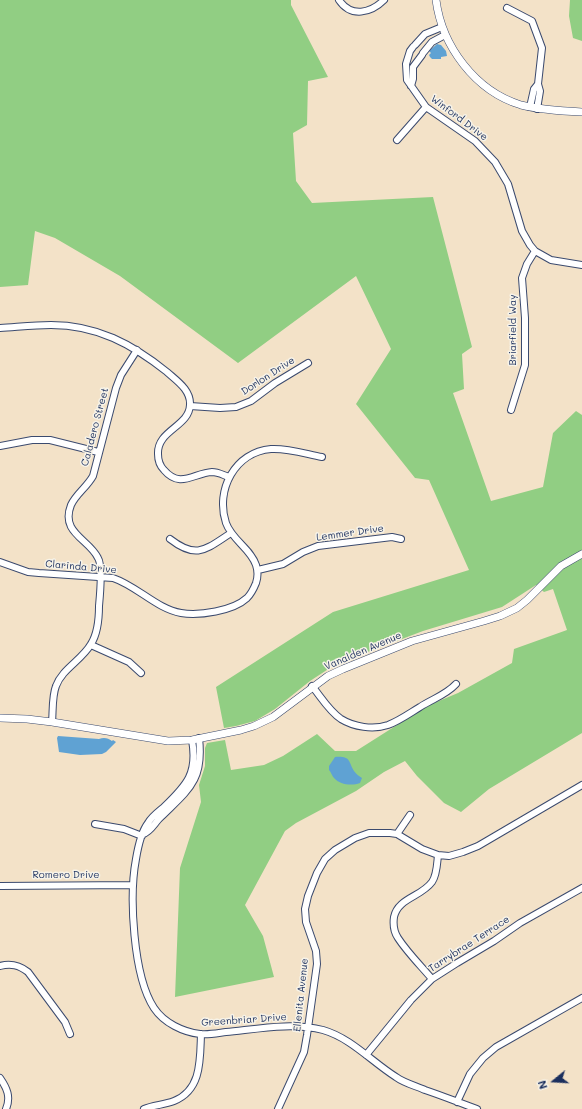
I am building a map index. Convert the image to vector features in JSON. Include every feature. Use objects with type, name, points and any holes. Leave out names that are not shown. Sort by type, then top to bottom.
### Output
[{"type":"main road","points":[[436,0],[442,27],[457,56],[478,80],[505,98],[534,108],[582,112]]},
{"type":"main road","name":"Vanalden Avenue","points":[[0,718],[52,722],[168,741],[196,739],[254,726],[273,717],[312,686],[343,669],[412,641],[484,621],[506,613],[527,600],[561,566],[576,556],[582,554]]},
{"type":"street","points":[[338,0],[342,5],[357,13],[368,11],[378,6],[384,0]]},
{"type":"street","points":[[506,8],[532,21],[542,48],[538,84],[534,89],[534,108]]},
{"type":"street","name":"Winford Drive","points":[[442,27],[426,34],[410,51],[406,64],[407,80],[426,107],[476,142],[495,162],[508,184],[522,231],[535,251],[551,260],[582,265]]},
{"type":"street","points":[[411,86],[414,67],[422,54],[432,42],[446,35]]},
{"type":"street","points":[[397,140],[426,107]]},
{"type":"street","name":"Briarfield Way","points":[[511,410],[525,365],[525,318],[522,278],[527,264],[535,251]]},
{"type":"street","points":[[0,328],[50,325],[85,328],[112,336],[146,355],[181,384],[188,395],[190,406],[186,418],[164,436],[160,443],[158,451],[160,465],[170,476],[176,479],[190,479],[212,472],[220,473],[229,477]]},
{"type":"street","name":"Caladero Street","points":[[52,722],[54,693],[58,682],[91,645],[97,630],[99,607],[101,567],[99,559],[94,551],[73,531],[69,514],[74,500],[89,483],[93,476],[98,452],[116,388],[121,375],[137,350]]},
{"type":"street","name":"Dorlon Drive","points":[[190,406],[220,408],[236,407],[251,401],[275,383],[308,363]]},
{"type":"street","points":[[0,446],[32,440],[50,440],[98,452]]},
{"type":"street","points":[[258,570],[256,563],[231,533],[226,524],[222,495],[229,477],[237,466],[245,459],[265,450],[279,449],[322,456]]},
{"type":"street","points":[[170,539],[184,549],[200,551],[208,548],[231,533]]},
{"type":"street","name":"Lemmer Drive","points":[[258,570],[282,564],[303,552],[318,546],[392,537],[401,539]]},
{"type":"street","name":"Clarinda Drive","points":[[0,562],[34,572],[113,578],[123,581],[168,609],[179,613],[193,614],[205,614],[239,604],[247,598],[254,589],[258,578],[258,570]]},
{"type":"street","points":[[91,645],[129,662],[141,673]]},
{"type":"street","points":[[312,686],[333,712],[341,719],[362,727],[378,727],[388,725],[396,721],[446,693],[456,684]]},
{"type":"street","points":[[96,824],[124,829],[143,835],[149,831],[159,818],[190,788],[200,760],[196,739]]},
{"type":"street","name":"Ellenita Avenue","points":[[278,1109],[304,1052],[308,1035],[317,964],[316,951],[306,922],[305,909],[308,896],[326,859],[335,850],[355,838],[369,833],[397,834],[422,849],[438,855],[449,856],[456,854],[478,846],[582,785]]},
{"type":"street","points":[[397,834],[410,815]]},
{"type":"street","name":"Greenbriar Drive","points":[[143,835],[136,859],[133,885],[134,926],[140,968],[146,992],[154,1009],[166,1021],[183,1030],[201,1034],[283,1027],[308,1027],[324,1030],[342,1037],[396,1078],[477,1109]]},
{"type":"street","points":[[432,979],[397,938],[393,924],[396,911],[402,904],[425,889],[432,882],[436,874],[438,855]]},
{"type":"street","name":"Romero Drive","points":[[0,886],[133,885]]},
{"type":"street","name":"Tarrybrae Terrace","points":[[366,1055],[411,1000],[432,979],[494,941],[520,923],[582,888]]},
{"type":"street","points":[[0,966],[13,964],[21,966],[28,972],[65,1022],[70,1034]]},
{"type":"street","points":[[457,1102],[470,1074],[483,1058],[496,1047],[582,998]]},
{"type":"street","points":[[144,1109],[176,1100],[183,1096],[193,1086],[199,1068],[201,1034]]},
{"type":"street","points":[[0,1078],[5,1084],[8,1093],[9,1102],[6,1109]]},
{"type":"green space","points":[[0,0],[291,0],[291,5],[328,77],[308,81],[307,125],[293,133],[296,181],[312,203],[433,197],[472,347],[462,354],[464,389],[453,393],[491,501],[543,487],[553,433],[576,411],[582,415],[582,733],[489,789],[461,812],[444,803],[417,776],[405,761],[384,772],[356,791],[296,823],[285,831],[245,905],[263,936],[274,977],[175,997],[180,868],[201,802],[199,785],[205,766],[205,748],[207,743],[225,740],[231,770],[264,765],[283,756],[317,734],[335,751],[356,751],[427,706],[458,693],[512,663],[514,649],[567,630],[553,589],[544,592],[536,585],[502,607],[423,631],[336,664],[310,681],[275,709],[255,721],[224,728],[216,687],[333,612],[469,570],[429,480],[415,478],[356,404],[391,349],[356,276],[238,363],[120,276],[55,238],[35,231],[28,285],[0,287]]},
{"type":"green space","points":[[570,0],[582,0],[582,41],[573,38],[569,16]]},
{"type":"water","points":[[437,44],[441,45],[446,51],[447,56],[441,57],[441,59],[432,59],[429,55],[431,53],[429,51]]},
{"type":"water","points":[[58,736],[99,739],[106,738],[116,742],[102,754],[80,755],[59,752]]},
{"type":"water","points":[[335,757],[344,757],[348,760],[355,772],[362,778],[360,783],[346,784],[339,782],[334,778],[329,770],[329,766]]}]
